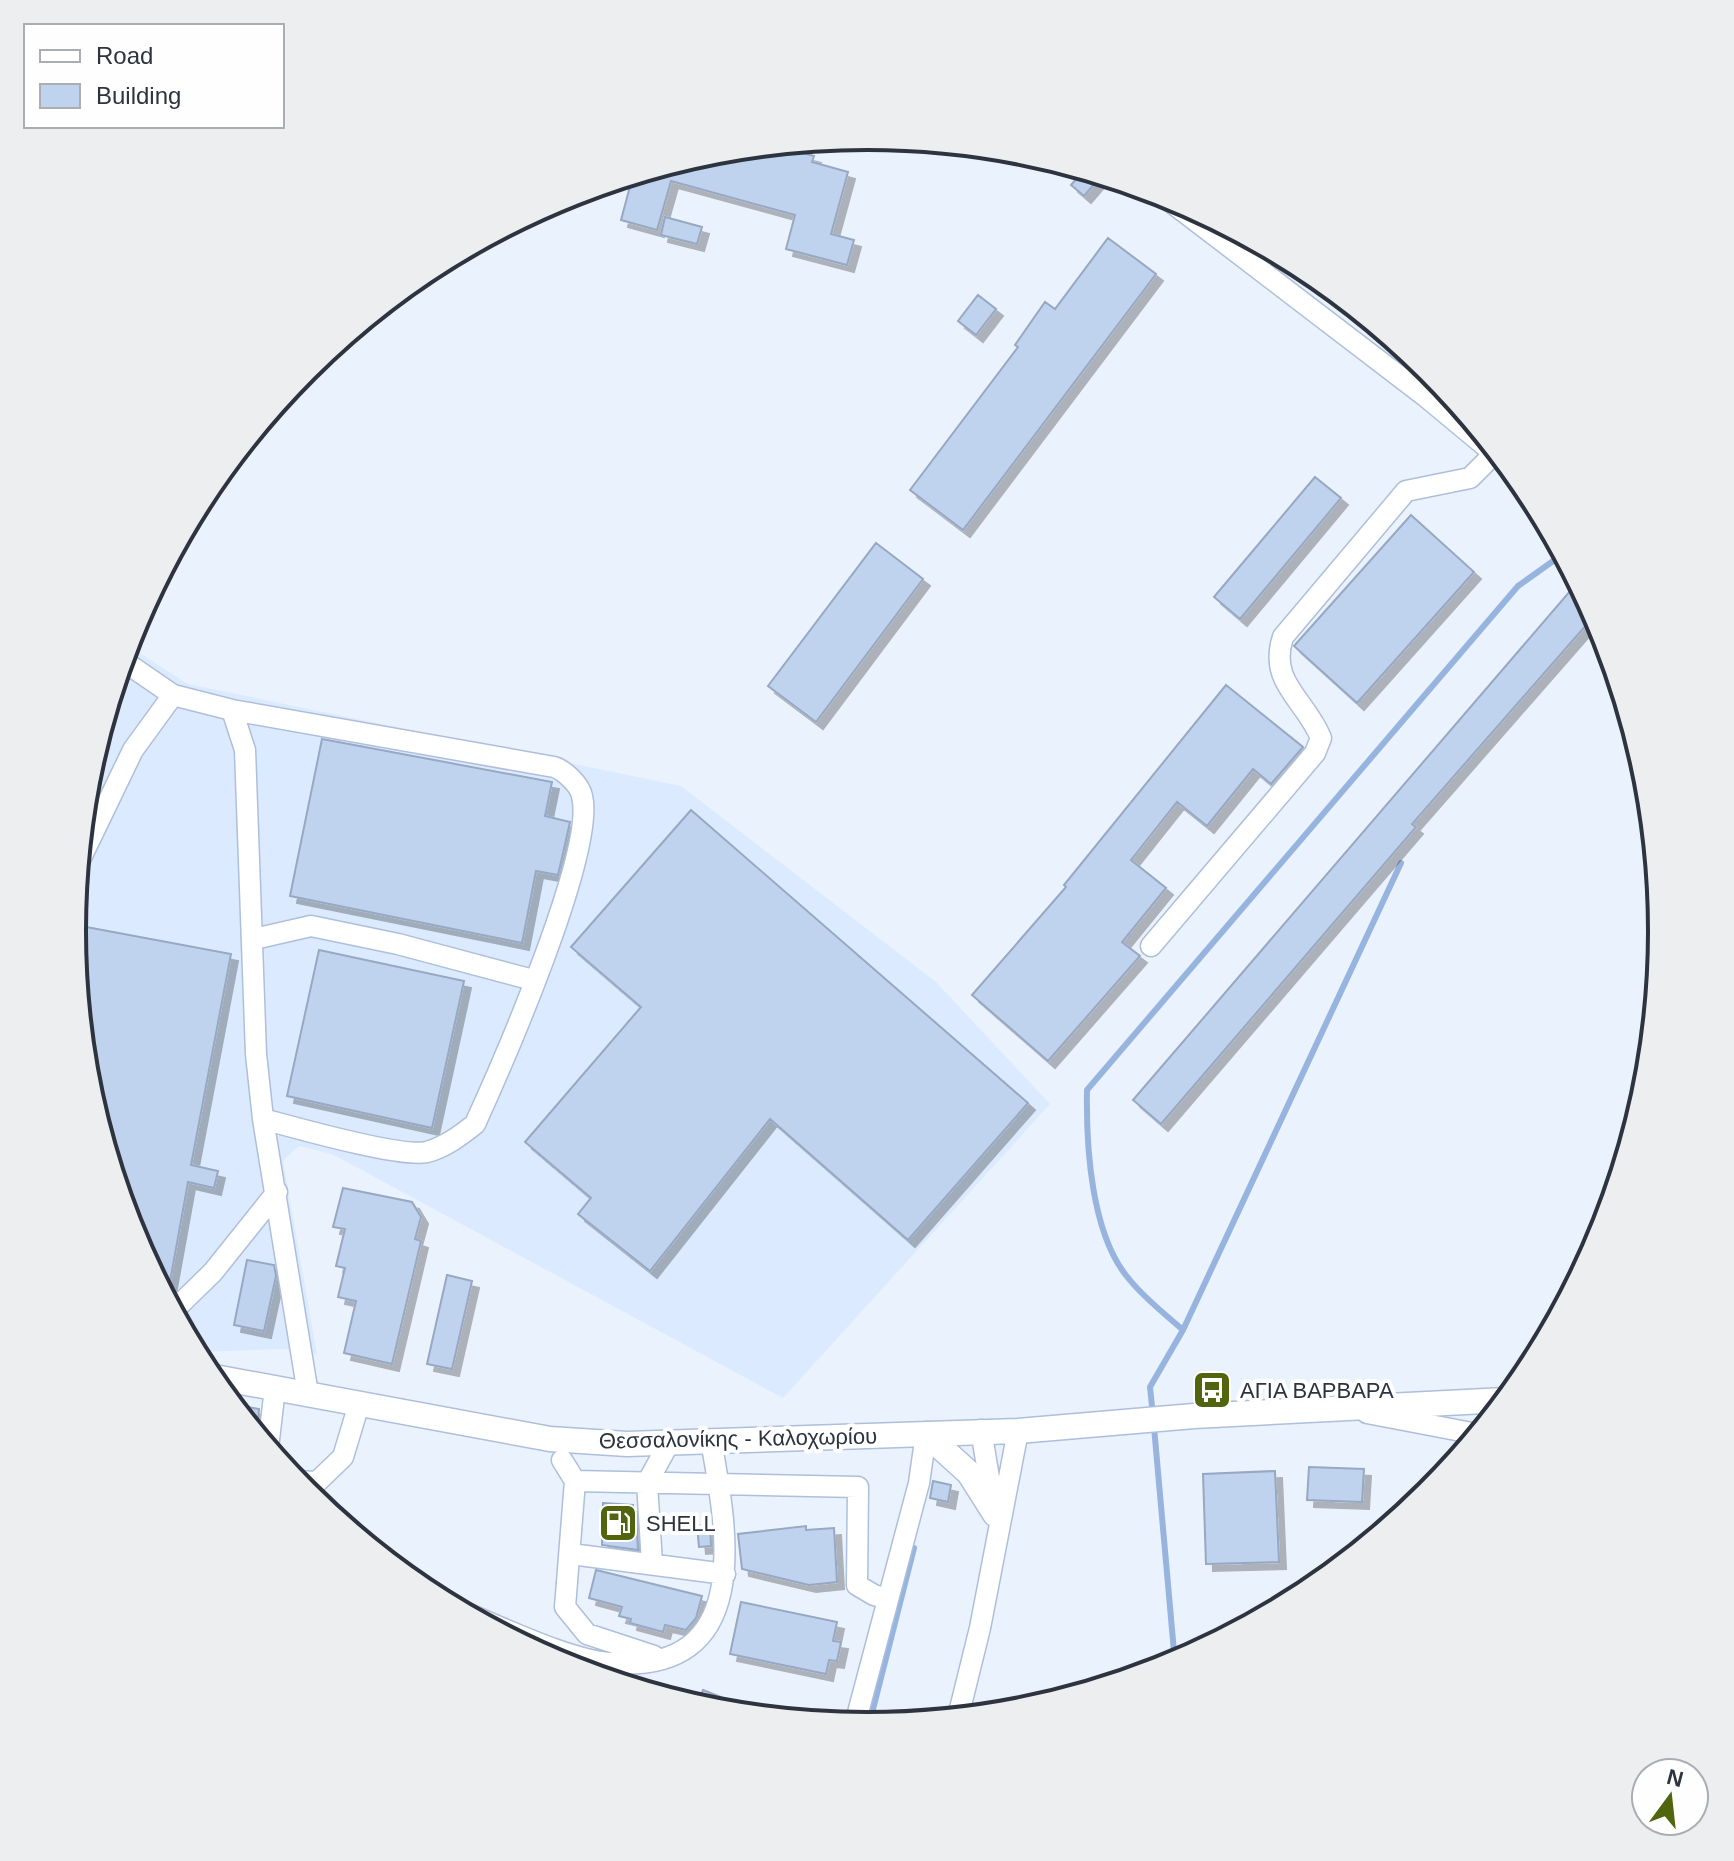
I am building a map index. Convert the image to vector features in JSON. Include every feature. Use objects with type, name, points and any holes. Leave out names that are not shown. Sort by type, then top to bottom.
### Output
[{"type":"main road","name":"Θεσσαλονίκης - Καλοχωρίου","points":[[229,1380],[550,1439],[627,1444],[1018,1431],[1128,1420],[1344,1408]]},
{"type":"main road","points":[[1344,1408],[1491,1401]]},
{"type":"main road","points":[[926,1434],[969,1473],[995,1525]]},
{"type":"street","points":[[1201,225],[1465,430]]},
{"type":"street","points":[[1151,946],[1315,753],[1321,738],[1313,719],[1278,669],[1277,655],[1283,637],[1406,491],[1470,478],[1493,464]]},
{"type":"street","points":[[132,667],[173,695],[232,710],[497,755],[563,770],[582,794],[584,821],[572,881],[475,1124],[454,1140],[424,1153],[371,1145],[263,1119]]},
{"type":"street","points":[[92,834],[133,750],[173,695]]},
{"type":"street","points":[[232,710],[245,750],[256,1054],[263,1119],[308,1394]]},
{"type":"street","points":[[254,939],[311,926],[398,944],[533,980]]},
{"type":"street","points":[[181,1303],[213,1272],[277,1192]]},
{"type":"street","points":[[270,1433],[275,1388]]},
{"type":"street","points":[[314,1482],[343,1457],[359,1404]]},
{"type":"street","points":[[1344,1408],[1465,1432]]},
{"type":"street","points":[[981,1430],[995,1525]]},
{"type":"street","points":[[961,1706],[980,1628],[995,1525],[1018,1431]]},
{"type":"street","points":[[858,1712],[919,1483],[926,1434]]},
{"type":"street","points":[[566,1651],[608,1663],[661,1659],[693,1644],[704,1629],[717,1609],[727,1556],[711,1441]]},
{"type":"street","points":[[652,1563],[647,1483],[669,1443]]},
{"type":"street","points":[[562,1460],[575,1481],[565,1607],[587,1634],[661,1659]]},
{"type":"street","points":[[575,1481],[858,1487],[857,1585],[888,1599]]},
{"type":"street","points":[[571,1554],[725,1574]]},
{"type":"shaded area","points":[[1288,273],[1342,311],[1385,346]]},
{"type":"shaded area","points":[[137,652],[188,684],[681,786],[936,982],[1050,1104],[783,1398],[332,1154],[299,1146],[283,1161],[317,1355],[284,1349],[210,1351],[167,1276],[145,1229],[127,1182],[101,1083],[88,982],[88,879],[101,778],[127,679]]},
{"type":"building","points":[[801,153],[814,156],[812,162],[848,172],[831,234],[854,240],[847,265],[786,249],[795,215],[671,181],[657,230],[621,220],[630,187],[715,165]]},
{"type":"building","points":[[1077,178],[1094,184],[1084,196],[1071,185]]},
{"type":"building","points":[[665,217],[702,227],[697,244],[661,235]]},
{"type":"building","points":[[1108,238],[1156,274],[963,530],[910,490],[1018,347],[1015,345],[1045,302],[1055,309]]},
{"type":"building","points":[[978,295],[996,309],[976,335],[958,321]]},
{"type":"building","points":[[1315,477],[1341,498],[1240,619],[1214,597]]},
{"type":"building","points":[[1411,515],[1474,572],[1357,703],[1294,646]]},
{"type":"building","points":[[876,543],[923,579],[816,722],[768,686]]},
{"type":"building","points":[[1570,591],[1586,625],[1412,824],[1416,827],[1161,1124],[1133,1100]]},
{"type":"building","points":[[1226,685],[1303,747],[1271,784],[1253,769],[1207,826],[1177,802],[1131,860],[1166,888],[1122,942],[1140,956],[1048,1061],[972,995],[1066,887],[1064,885]]},
{"type":"building","points":[[322,739],[552,782],[545,816],[570,822],[558,875],[536,871],[522,943],[290,896]]},
{"type":"building","points":[[691,810],[1028,1103],[908,1240],[770,1119],[650,1271],[578,1214],[591,1198],[525,1142],[641,1007],[571,947]]},
{"type":"building","points":[[86,927],[231,954],[191,1165],[218,1171],[214,1188],[188,1182],[170,1282],[127,1182],[101,1083],[88,982]]},
{"type":"building","points":[[319,950],[464,981],[432,1128],[287,1096]]},
{"type":"building","points":[[343,1188],[412,1202],[421,1217],[415,1239],[421,1241],[392,1364],[344,1353],[356,1301],[338,1297],[345,1268],[336,1266],[345,1229],[333,1227]]},
{"type":"building","points":[[247,1260],[274,1265],[276,1276],[264,1331],[234,1325]]},
{"type":"building","points":[[447,1275],[472,1281],[452,1369],[427,1364]]},
{"type":"building","points":[[248,1407],[259,1409],[258,1419]]},
{"type":"building","points":[[1309,1467],[1364,1469],[1362,1502],[1307,1500]]},
{"type":"building","points":[[1275,1471],[1279,1562],[1206,1564],[1203,1474]]},
{"type":"building","points":[[933,1481],[951,1485],[948,1502],[930,1498]]},
{"type":"building","points":[[603,1503],[633,1505],[632,1528],[637,1529],[638,1550],[602,1545]]},
{"type":"building","points":[[710,1525],[711,1546],[699,1547],[697,1526]]},
{"type":"building","points":[[806,1526],[806,1530],[834,1528],[837,1582],[809,1585],[742,1569],[738,1534]]},
{"type":"building","points":[[596,1570],[702,1596],[696,1618],[686,1630],[665,1625],[663,1632],[630,1623],[631,1619],[619,1616],[622,1607],[589,1598]]},
{"type":"building","points":[[741,1602],[837,1622],[833,1641],[841,1642],[837,1661],[829,1660],[826,1674],[730,1654]]},
{"type":"waterway","points":[[1153,1416],[1150,1387],[1183,1330],[1129,1279],[1106,1239],[1093,1189],[1087,1090],[1518,586],[1554,560]]},
{"type":"waterway","points":[[1183,1330],[1401,863]]},
{"type":"waterway","points":[[1154,1427],[1174,1648]]},
{"type":"waterway","points":[[872,1712],[914,1548]]},
{"type":"place","name":"ΑΓΙΑ ΒΑΡΒΑΡΑ","points":[[1212,1390]]},
{"type":"place","name":"SHELL","points":[[618,1523]]}]
